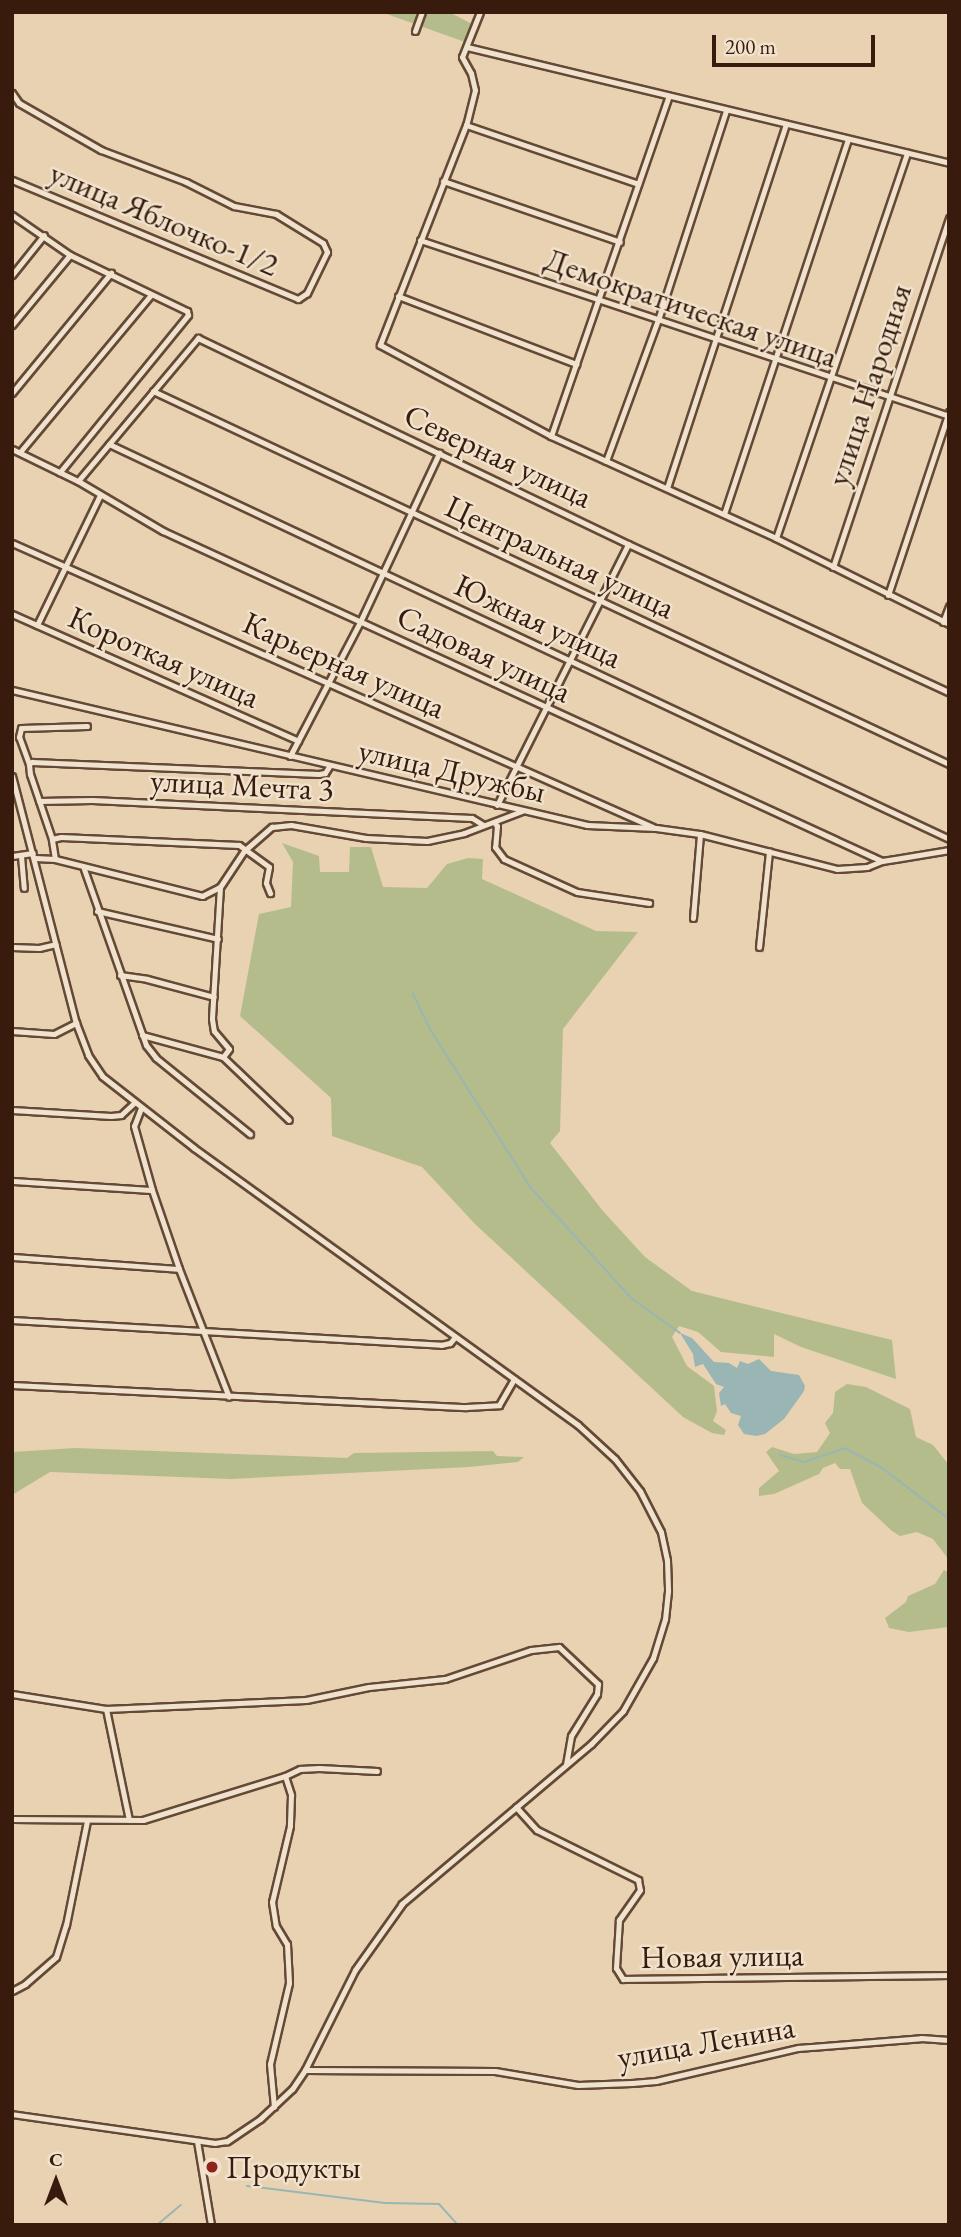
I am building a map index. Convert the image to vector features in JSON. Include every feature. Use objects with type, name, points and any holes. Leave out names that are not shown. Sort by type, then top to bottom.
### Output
[{"type":"street","points":[[415,31],[422,12]]},
{"type":"street","points":[[480,12],[463,57],[475,90],[466,125],[380,345],[551,436],[776,538],[946,623],[949,606]]},
{"type":"street","points":[[467,47],[949,163]]},
{"type":"street","name":"улица Яблочко-1/2","points":[[12,93],[19,103],[101,150],[175,177],[234,206],[276,214],[323,243],[327,248],[325,259],[307,293],[298,299],[12,180]]},
{"type":"street","points":[[551,436],[669,96]]},
{"type":"street","points":[[606,461],[658,320],[726,111]]},
{"type":"street","points":[[667,488],[786,124]]},
{"type":"street","points":[[466,125],[638,184]]},
{"type":"street","points":[[724,514],[848,139]]},
{"type":"street","points":[[776,538],[907,153]]},
{"type":"street","points":[[443,181],[620,242]]},
{"type":"street","points":[[12,215],[71,255],[187,311],[188,315],[60,472]]},
{"type":"street","name":"улица Народная","points":[[833,567],[949,218]]},
{"type":"street","points":[[12,275],[44,235]]},
{"type":"street","name":"Демократическая улица","points":[[420,240],[829,378],[948,415]]},
{"type":"street","points":[[12,325],[71,255]]},
{"type":"street","points":[[12,393],[111,273]]},
{"type":"street","points":[[20,452],[151,295]]},
{"type":"street","points":[[398,296],[576,365]]},
{"type":"street","name":"Северная улица","points":[[78,481],[198,338],[628,544],[949,692]]},
{"type":"street","name":"Центральная улица","points":[[153,391],[949,764]]},
{"type":"street","points":[[888,595],[948,415]]},
{"type":"street","name":"Южная улица","points":[[108,444],[949,839]]},
{"type":"street","name":"Садовая улица","points":[[12,449],[78,481],[163,531],[882,860]]},
{"type":"street","points":[[290,756],[360,622],[409,512],[439,453]]},
{"type":"street","points":[[37,625],[100,495]]},
{"type":"street","name":"Карьерная улица","points":[[12,543],[656,828]]},
{"type":"street","points":[[497,805],[628,544]]},
{"type":"street","name":"Короткая улица","points":[[12,614],[298,741]]},
{"type":"street","name":"улица Дружбы","points":[[12,690],[598,827],[656,828],[700,834],[837,869],[867,867],[882,860]]},
{"type":"street","points":[[55,859],[52,839],[19,737],[21,728],[87,726]]},
{"type":"street","points":[[29,764],[36,761],[319,774],[325,773],[330,765]]},
{"type":"street","points":[[12,776],[76,1023],[94,1066],[112,1086],[134,1103],[578,1425],[615,1459],[640,1490],[661,1532],[668,1591],[665,1619],[653,1658],[623,1711],[566,1765],[402,1905],[386,1924],[345,1986],[305,2070],[274,2107],[227,2141],[197,2141],[12,2115]]},
{"type":"street","name":"улица Мечта 3","points":[[39,801],[46,799],[472,818],[482,825]]},
{"type":"street","points":[[12,856],[55,859],[84,869],[202,896],[220,887],[244,851],[272,827],[291,825],[407,842],[446,838],[522,811]]},
{"type":"street","points":[[494,822],[497,826],[495,847],[504,859],[577,892],[649,903]]},
{"type":"street","points":[[693,918],[700,834]]},
{"type":"street","points":[[52,839],[61,837],[239,845],[269,867],[266,883],[270,894]]},
{"type":"street","points":[[882,860],[949,850]]},
{"type":"street","points":[[759,947],[769,852]]},
{"type":"street","points":[[21,856],[24,888]]},
{"type":"street","points":[[84,869],[142,1035],[156,1058],[250,1134]]},
{"type":"street","points":[[220,887],[212,1026],[229,1049],[223,1057]]},
{"type":"street","points":[[97,911],[218,939]]},
{"type":"street","points":[[12,947],[39,948],[56,944]]},
{"type":"street","points":[[120,975],[147,979],[214,997]]},
{"type":"street","points":[[12,1031],[54,1034],[76,1023]]},
{"type":"street","points":[[142,1035],[223,1057],[289,1120]]},
{"type":"street","points":[[121,1115],[134,1103]]},
{"type":"street","points":[[134,1126],[141,1108]]},
{"type":"street","points":[[12,1110],[121,1115],[134,1126],[179,1269],[229,1397]]},
{"type":"street","points":[[12,1181],[152,1190]]},
{"type":"street","points":[[12,1257],[179,1269]]},
{"type":"street","points":[[12,1320],[441,1345],[450,1343],[455,1337]]},
{"type":"street","points":[[12,1385],[491,1407],[499,1405],[514,1379]]},
{"type":"street","points":[[12,1694],[106,1709],[306,1700],[369,1687],[444,1679],[531,1650],[559,1647],[594,1678],[599,1689],[571,1735],[566,1765]]},
{"type":"street","points":[[106,1709],[129,1820]]},
{"type":"street","points":[[12,1819],[86,1821],[157,1818],[300,1769],[377,1771]]},
{"type":"street","points":[[274,2107],[270,2064],[289,1983],[288,1951],[276,1926],[272,1902],[290,1826],[291,1795],[285,1776]]},
{"type":"street","name":"Новая улица","points":[[516,1807],[537,1830],[638,1880],[640,1890],[619,1920],[616,1968],[623,1979],[949,1975]]},
{"type":"street","points":[[12,1991],[56,1957],[60,1948],[86,1821]]},
{"type":"street","name":"улица Ленина","points":[[305,2070],[495,2071],[578,2085],[632,2083],[656,2081],[798,2049],[921,2038],[949,2040]]},
{"type":"street","points":[[197,2141],[211,2225]]},
{"type":"green space","points":[[381,12],[449,12],[472,24],[465,42]]},
{"type":"green space","points":[[282,843],[319,856],[320,872],[349,872],[350,847],[371,847],[383,887],[427,888],[447,864],[468,858],[483,859],[482,879],[596,931],[638,932],[563,1029],[560,1131],[550,1143],[603,1211],[645,1257],[692,1291],[892,1340],[896,1379],[801,1347],[774,1334],[774,1357],[721,1352],[698,1332],[679,1326],[672,1337],[687,1366],[714,1386],[717,1411],[713,1421],[726,1430],[724,1435],[712,1433],[683,1417],[475,1224],[422,1167],[332,1136],[331,1098],[240,1016],[259,914],[291,907],[293,862]]},
{"type":"green space","points":[[847,1384],[866,1387],[910,1409],[916,1437],[933,1445],[949,1465],[949,1560],[933,1539],[917,1532],[900,1536],[892,1531],[862,1503],[850,1469],[840,1469],[835,1463],[823,1468],[819,1474],[774,1494],[759,1496],[759,1488],[779,1471],[766,1452],[772,1447],[794,1454],[817,1452],[830,1433],[825,1423],[833,1413],[835,1392]]},
{"type":"green space","points":[[75,1448],[347,1458],[354,1453],[493,1451],[497,1456],[524,1457],[518,1462],[469,1467],[231,1479],[50,1472],[12,1495],[12,1452]]},
{"type":"green space","points":[[944,1570],[949,1573],[949,1627],[909,1632],[889,1628],[885,1618],[906,1602],[908,1596],[935,1584]]},
{"type":"water","points":[[680,1333],[692,1338],[714,1362],[729,1363],[737,1368],[740,1361],[748,1364],[759,1359],[771,1371],[799,1375],[805,1386],[804,1391],[784,1419],[765,1434],[744,1434],[738,1425],[741,1416],[731,1413],[725,1404],[721,1406],[719,1393],[724,1387],[716,1384],[703,1364],[695,1367],[693,1354]]},
{"type":"waterway","points":[[413,994],[431,1031],[531,1188],[631,1298],[680,1333]]},
{"type":"waterway","points":[[780,1455],[804,1462],[845,1448],[882,1468],[949,1519]]},
{"type":"waterway","points":[[247,2186],[385,2203],[439,2204],[458,2225]]},
{"type":"waterway","points":[[157,2225],[181,2205]]},
{"type":"place","name":"Продукты","points":[[212,2167]]}]
